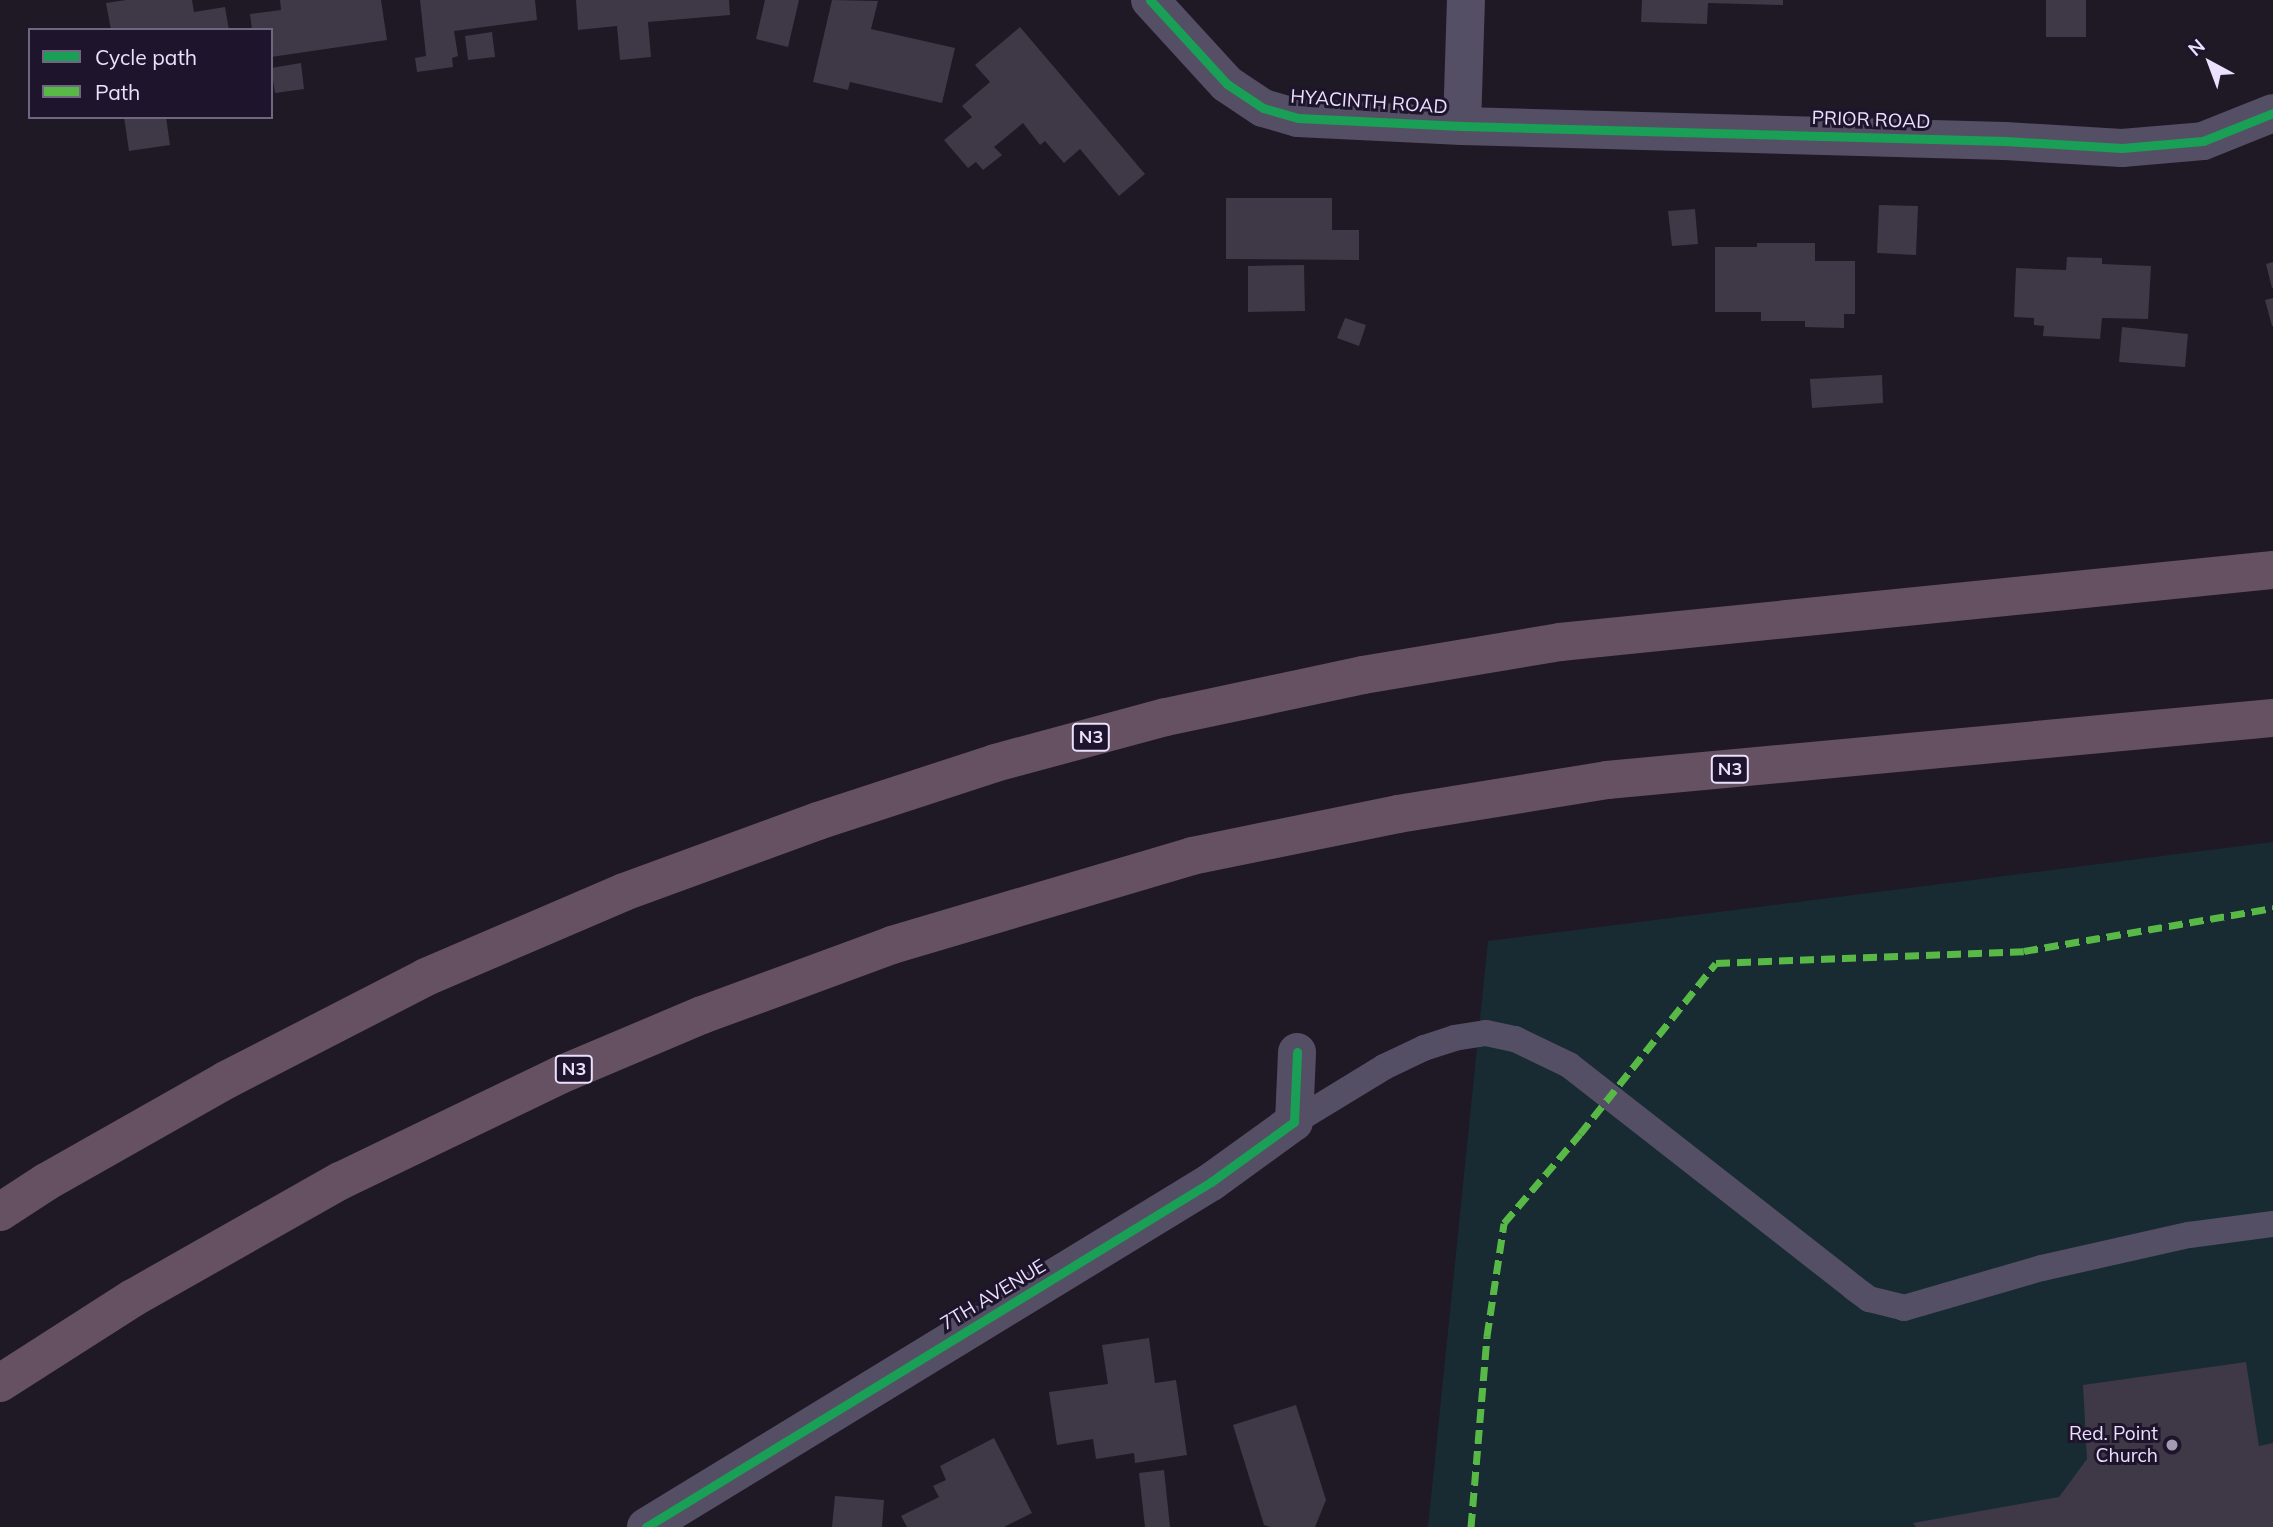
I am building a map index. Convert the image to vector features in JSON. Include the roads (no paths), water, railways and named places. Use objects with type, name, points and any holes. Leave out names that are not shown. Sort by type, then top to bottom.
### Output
[{"type":"highway","name":"N3","points":[[0,1212],[46,1182],[226,1080],[426,977],[624,892],[818,821],[995,763],[1166,717],[1363,675],[1560,642],[2273,570]]},
{"type":"highway","name":"N3","points":[[0,1383],[133,1298],[340,1181],[560,1075],[702,1015],[892,945],[1192,856],[1398,814],[1607,780],[2273,718]]},
{"type":"street","name":"HYACINTH ROAD","points":[[1150,0],[1227,84],[1263,108],[1298,118],[1462,126]]},
{"type":"street","points":[[1462,126],[1466,0]]},
{"type":"street","name":"PRIOR ROAD","points":[[1462,126],[1991,141],[2122,148],[2203,141],[2273,113]]},
{"type":"street","points":[[1293,1122],[1297,1052]]},
{"type":"street","name":"7TH AVENUE","points":[[646,1527],[1211,1182],[1293,1122]]},
{"type":"lane","points":[[1293,1122],[1384,1067],[1424,1048],[1454,1038],[1486,1033],[1515,1039],[1569,1065],[1869,1299],[1904,1308],[2042,1268],[2189,1235],[2273,1224]]},
{"type":"place","name":"Red. Point Church","points":[[2172,1445]]}]
